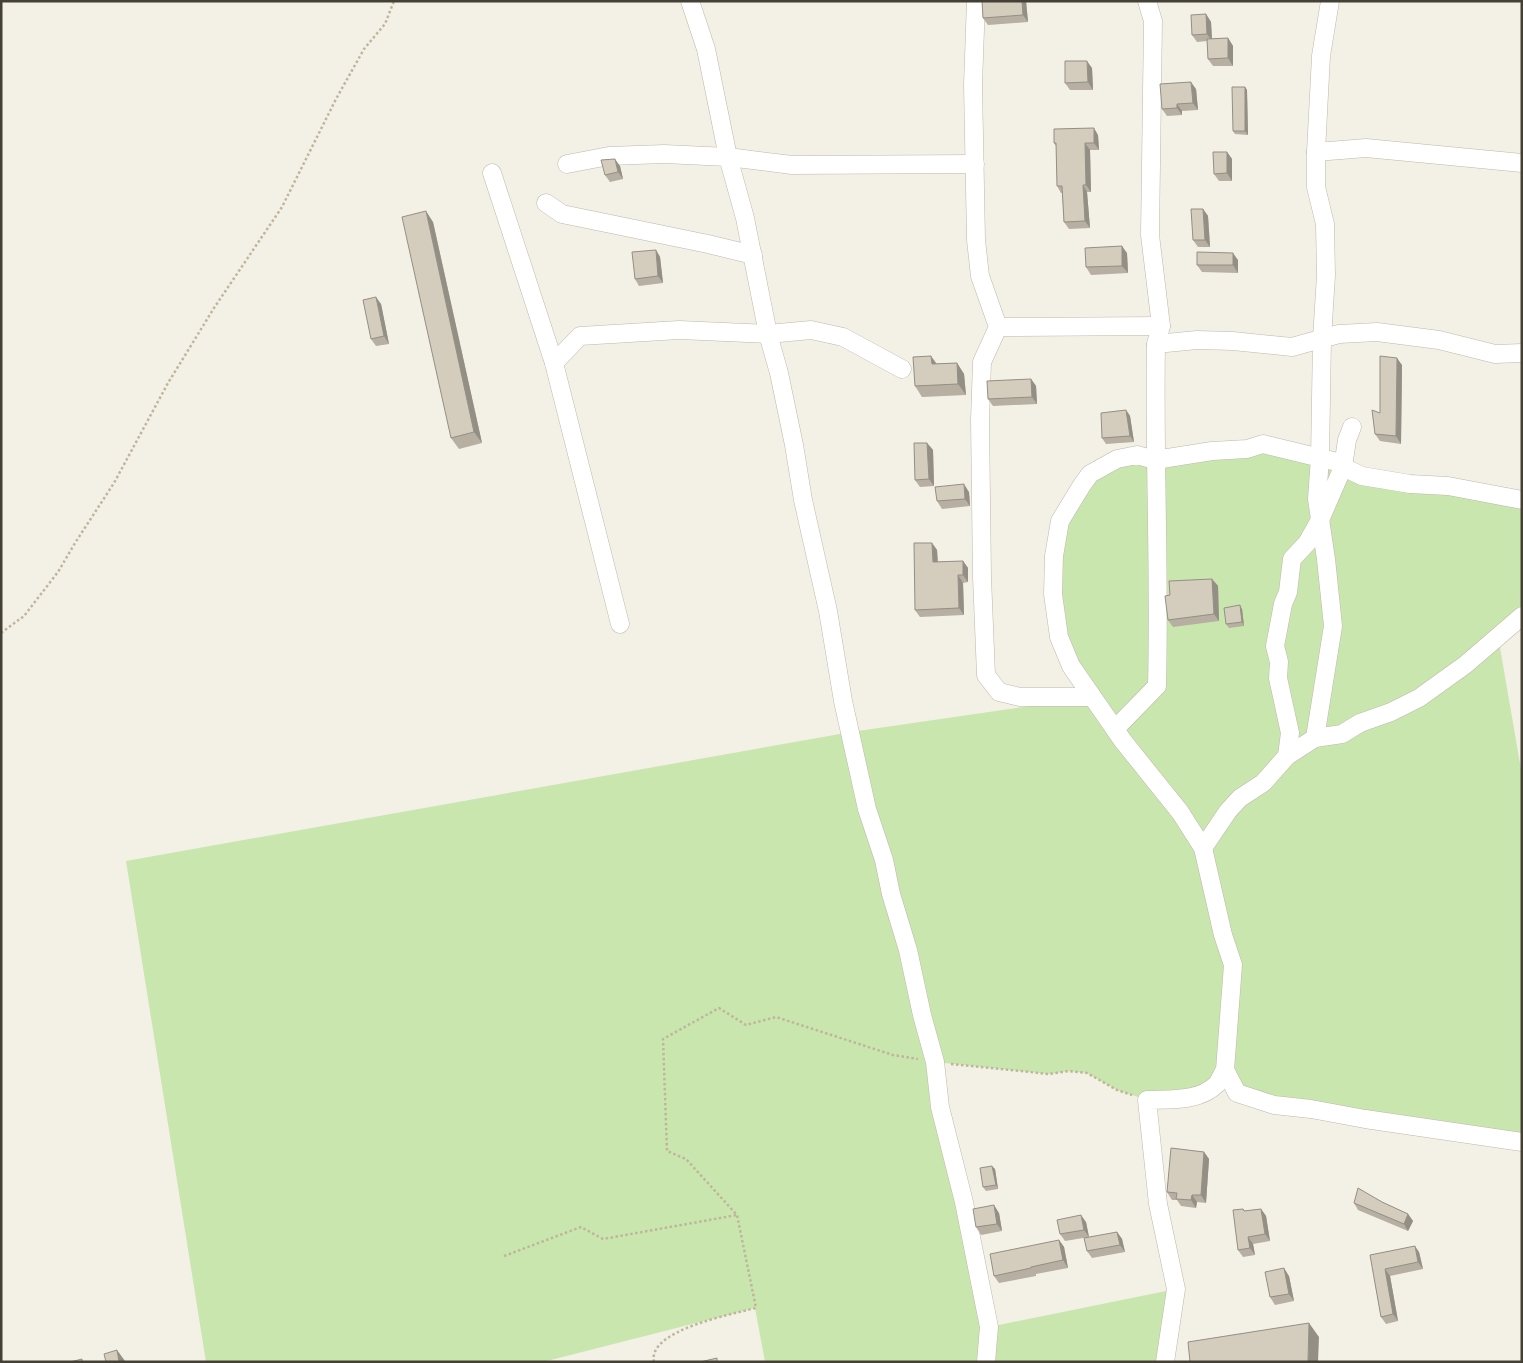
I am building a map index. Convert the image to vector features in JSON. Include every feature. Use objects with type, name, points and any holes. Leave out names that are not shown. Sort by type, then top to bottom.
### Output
[{"type":"street","points":[[690,1],[706,49],[728,157],[745,218],[768,334],[794,445],[803,500],[816,555],[843,701],[867,809],[884,860],[891,894],[908,950],[922,1015],[935,1062],[940,1107],[964,1202],[989,1327],[986,1362]]},
{"type":"street","points":[[976,1],[973,84],[976,240],[980,276],[998,327],[982,362],[980,420],[981,558],[986,674],[999,692],[1020,697],[1092,697]]},
{"type":"street","points":[[1115,729],[1157,686],[1159,620],[1155,460],[1156,344],[1161,326],[1150,235],[1154,21],[1147,1]]},
{"type":"street","points":[[1315,738],[1333,626],[1317,499],[1326,275],[1325,224],[1316,186],[1316,152],[1321,56],[1330,1]]},
{"type":"street","points":[[1316,152],[1366,148],[1522,163]]},
{"type":"street","points":[[567,164],[609,156],[664,154],[728,157],[792,165],[976,164]]},
{"type":"street","points":[[492,173],[554,363],[620,624]]},
{"type":"street","points":[[546,203],[562,214],[753,255]]},
{"type":"street","points":[[998,327],[1161,326]]},
{"type":"street","points":[[554,363],[580,336],[679,330],[768,334],[811,330],[843,337],[902,369]]},
{"type":"street","points":[[1156,344],[1197,340],[1233,341],[1292,347],[1339,334],[1378,332],[1438,340],[1495,354],[1522,353]]},
{"type":"street","points":[[1287,756],[1290,733],[1278,678],[1279,662],[1275,646],[1283,604],[1288,592],[1292,559],[1307,542],[1320,520],[1343,467],[1347,440],[1352,427]]},
{"type":"street","points":[[1165,1362],[1176,1289],[1158,1204],[1147,1100],[1187,1098],[1202,1095],[1217,1084],[1225,1070],[1233,965],[1223,934],[1203,848],[1180,812],[1092,697],[1071,666],[1059,637],[1052,594],[1054,556],[1060,521],[1090,474],[1117,459],[1137,456],[1155,460],[1212,451],[1247,449],[1263,444],[1337,462],[1362,476],[1410,484],[1448,486],[1522,500]]},
{"type":"street","points":[[1203,848],[1228,811],[1240,798],[1263,783],[1287,756],[1315,738],[1342,734],[1360,723],[1391,712],[1419,698],[1465,665],[1522,616]]},
{"type":"street","points":[[1225,1070],[1237,1093],[1274,1106],[1311,1109],[1365,1120],[1522,1142]]},
{"type":"path","points":[[1,633],[24,616],[58,572],[75,542],[114,483],[172,376],[214,308],[282,207],[336,99],[364,49],[384,24],[394,1]]},
{"type":"path","points":[[654,1362],[656,1348],[683,1328],[756,1308],[737,1215],[686,1159],[667,1151],[663,1039],[719,1008],[746,1025],[776,1017],[893,1055],[935,1062],[1049,1074],[1069,1071],[1087,1074],[1117,1090],[1147,1100]]},
{"type":"path","points":[[504,1256],[582,1227],[603,1239],[737,1215]]},
{"type":"green space","points":[[1263,444],[1362,476],[1522,500],[1522,614],[1498,636],[1522,775],[1522,1139],[1237,1093],[1225,1070],[1202,1095],[1147,1100],[1117,1090],[1087,1073],[1069,1071],[1049,1074],[935,1062],[989,1327],[1176,1289],[1165,1362],[765,1362],[755,1308],[543,1362],[206,1362],[126,861],[851,732],[1092,697],[1062,645],[1054,556],[1082,485],[1117,459]]},
{"type":"building","points":[[982,1],[1022,1],[1023,15],[983,18]]},
{"type":"building","points":[[1206,14],[1207,34],[1192,35],[1191,15]]},
{"type":"building","points":[[1228,38],[1228,58],[1208,59],[1207,39]]},
{"type":"building","points":[[1065,61],[1087,61],[1088,82],[1065,83]]},
{"type":"building","points":[[1191,82],[1193,103],[1177,104],[1177,108],[1162,109],[1160,84]]},
{"type":"building","points":[[1232,87],[1245,87],[1245,131],[1233,131]]},
{"type":"building","points":[[1094,128],[1094,143],[1085,143],[1086,185],[1083,185],[1085,221],[1064,222],[1062,186],[1057,186],[1054,129]]},
{"type":"building","points":[[1213,152],[1227,152],[1227,173],[1214,174]]},
{"type":"building","points":[[615,159],[618,172],[605,175],[601,160]]},
{"type":"building","points":[[1191,209],[1203,209],[1205,240],[1193,240]]},
{"type":"building","points":[[426,211],[474,432],[451,438],[402,217]]},
{"type":"building","points":[[1122,246],[1122,266],[1086,267],[1085,248]]},
{"type":"building","points":[[656,250],[658,276],[635,279],[632,252]]},
{"type":"building","points":[[1197,252],[1233,253],[1233,265],[1197,265]]},
{"type":"building","points":[[376,297],[384,336],[371,339],[363,300]]},
{"type":"building","points":[[931,356],[932,364],[957,363],[958,384],[915,386],[913,357]]},
{"type":"building","points":[[1380,356],[1397,358],[1396,436],[1375,434],[1372,410],[1380,413]]},
{"type":"building","points":[[1031,379],[1032,397],[988,399],[987,381]]},
{"type":"building","points":[[1126,410],[1130,436],[1102,438],[1101,413]]},
{"type":"building","points":[[914,443],[927,443],[929,479],[915,480]]},
{"type":"building","points":[[964,484],[965,499],[937,501],[935,487]]},
{"type":"building","points":[[914,543],[932,543],[933,562],[963,561],[963,575],[958,575],[959,608],[915,610]]},
{"type":"building","points":[[1212,579],[1214,614],[1168,620],[1165,596],[1170,595],[1169,581]]},
{"type":"building","points":[[1240,605],[1242,622],[1226,624],[1224,608]]},
{"type":"building","points":[[1171,1148],[1204,1152],[1201,1195],[1192,1195],[1191,1200],[1176,1199],[1177,1193],[1167,1192]]},
{"type":"building","points":[[992,1166],[996,1185],[983,1187],[980,1168]]},
{"type":"building","points":[[1358,1188],[1408,1214],[1404,1224],[1354,1203]]},
{"type":"building","points":[[994,1205],[997,1224],[976,1227],[973,1209]]},
{"type":"building","points":[[1243,1209],[1244,1211],[1261,1209],[1265,1234],[1248,1237],[1250,1248],[1238,1250],[1233,1210]]},
{"type":"building","points":[[1081,1215],[1084,1230],[1060,1234],[1057,1220]]},
{"type":"building","points":[[1117,1232],[1120,1245],[1087,1251],[1084,1238]]},
{"type":"building","points":[[1059,1240],[1063,1260],[994,1276],[990,1254]]},
{"type":"building","points":[[1415,1246],[1418,1262],[1385,1269],[1393,1314],[1381,1317],[1370,1255]]},
{"type":"building","points":[[1284,1268],[1289,1294],[1270,1297],[1265,1272]]},
{"type":"building","points":[[1309,1323],[1308,1362],[1190,1362],[1188,1342]]},
{"type":"building","points":[[117,1350],[119,1362],[106,1362],[104,1354]]},
{"type":"building","points":[[717,1358],[717,1362],[700,1362]]},
{"type":"building","points":[[82,1359],[82,1362],[70,1362]]}]
